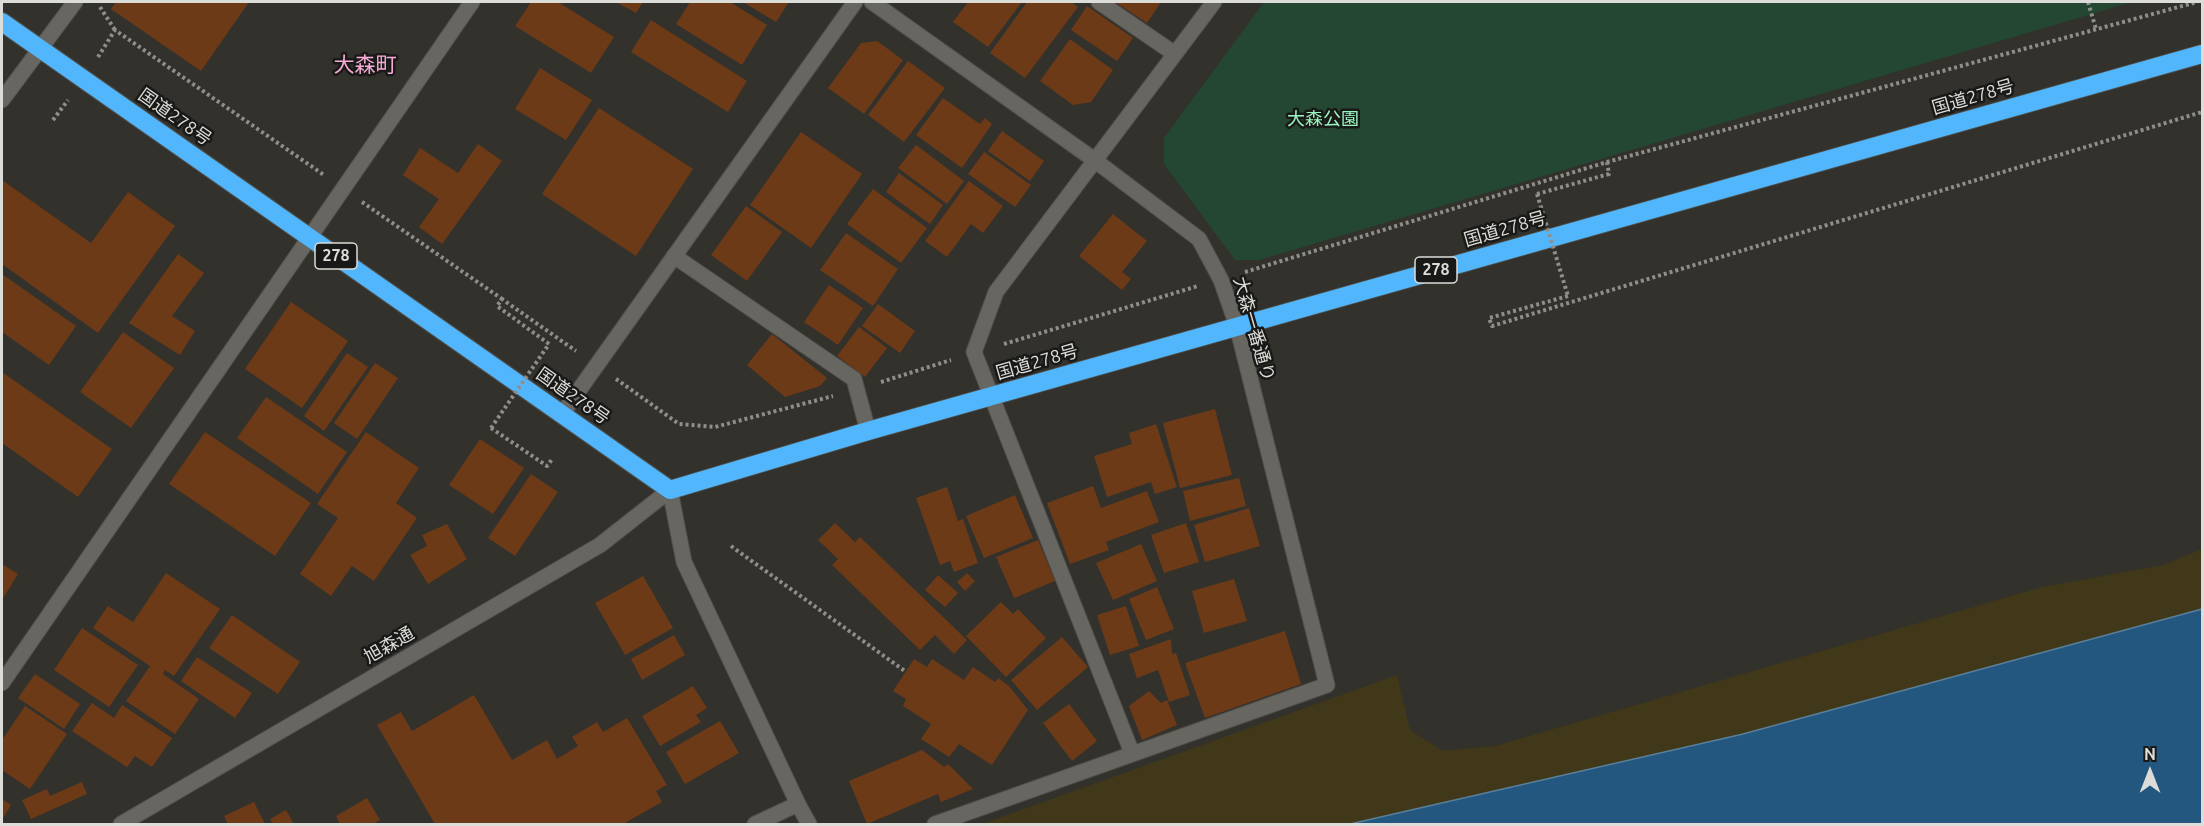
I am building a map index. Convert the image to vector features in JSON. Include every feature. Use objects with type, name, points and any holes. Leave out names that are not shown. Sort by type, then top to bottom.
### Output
[{"type":"highway","name":"国道278号","points":[[2,22],[670,490],[868,431],[2202,54]]},
{"type":"street","points":[[2,100],[75,2]]},
{"type":"street","points":[[2,683],[472,2]]},
{"type":"street","points":[[562,414],[855,2]]},
{"type":"street","name":"大森一番通り","points":[[872,2],[1093,159],[1199,238],[1221,280],[1237,326],[1327,685],[1132,753]]},
{"type":"street","points":[[1099,2],[1175,54]]},
{"type":"street","points":[[935,825],[1132,753],[974,352],[996,292],[1093,159],[1214,2]]},
{"type":"street","points":[[674,256],[854,379],[868,431]]},
{"type":"street","points":[[670,490],[684,562],[809,825]]},
{"type":"street","name":"旭森通","points":[[121,825],[600,545],[670,490]]},
{"type":"street","points":[[755,825],[798,804]]},
{"type":"path","points":[[92,2],[104,11],[115,30],[679,424],[716,427],[857,390],[974,352],[1221,280],[1607,162],[2197,2]]},
{"type":"path","points":[[2088,2],[2096,29]]},
{"type":"path","points":[[53,120],[84,79],[115,30]]},
{"type":"path","points":[[1607,162],[1609,174],[1537,194],[1568,296],[1489,318],[1492,326],[2202,112]]},
{"type":"path","points":[[502,299],[497,306],[549,344],[491,428],[547,466],[554,458]]},
{"type":"path","points":[[731,546],[905,671]]},
{"type":"green space","name":"大森公園","points":[[1264,2],[2132,2],[1259,260],[1235,260],[1164,164],[1164,138]]},
{"type":"sand","points":[[2202,549],[2202,609],[1743,734],[1350,824],[982,824],[1397,675],[1410,730],[1443,751],[1495,746],[2042,587],[2164,565]]},
{"type":"water","points":[[2202,609],[2202,824],[1350,824],[1743,734]]},
{"type":"building","points":[[116,2],[249,2],[201,71],[111,9]]},
{"type":"building","points":[[531,2],[558,2],[614,37],[591,73],[515,26]]},
{"type":"building","points":[[616,2],[643,2],[636,13]]},
{"type":"building","points":[[690,2],[730,2],[767,25],[742,65],[676,24]]},
{"type":"building","points":[[743,2],[789,2],[776,22]]},
{"type":"building","points":[[968,2],[1022,2],[988,47],[953,22]]},
{"type":"building","points":[[1027,2],[1071,2],[1078,7],[1025,78],[990,53]]},
{"type":"building","points":[[1115,2],[1161,2],[1147,23]]},
{"type":"building","points":[[1087,6],[1133,38],[1117,61],[1071,30]]},
{"type":"building","points":[[651,20],[747,81],[728,112],[631,52]]},
{"type":"building","points":[[1070,39],[1113,70],[1091,102],[1073,105],[1040,81]]},
{"type":"building","points":[[877,41],[903,60],[864,114],[828,88],[861,43]]},
{"type":"building","points":[[908,61],[945,88],[904,142],[868,115]]},
{"type":"building","points":[[540,68],[592,100],[566,140],[515,109]]},
{"type":"building","points":[[943,98],[980,124],[985,118],[992,124],[962,168],[916,135]]},
{"type":"building","points":[[599,108],[693,169],[636,256],[542,194]]},
{"type":"building","points":[[1002,131],[1044,161],[1030,181],[988,151]]},
{"type":"building","points":[[801,132],[862,174],[811,248],[750,205]]},
{"type":"building","points":[[478,144],[502,161],[442,244],[419,227],[439,199],[403,175],[420,148],[458,173]]},
{"type":"building","points":[[916,145],[964,181],[947,204],[898,168]]},
{"type":"building","points":[[984,152],[1031,185],[1015,207],[968,174]]},
{"type":"building","points":[[899,173],[943,205],[930,224],[886,192]]},
{"type":"building","points":[[2,180],[91,243],[128,192],[175,226],[98,333],[2,264]]},
{"type":"building","points":[[969,181],[1003,206],[983,233],[971,224],[947,257],[925,241]]},
{"type":"building","points":[[873,189],[927,228],[901,263],[847,224]]},
{"type":"building","points":[[746,206],[782,232],[747,281],[711,255]]},
{"type":"building","points":[[1113,214],[1147,241],[1122,272],[1131,279],[1122,290],[1079,256]]},
{"type":"building","points":[[846,233],[898,269],[873,306],[820,270]]},
{"type":"building","points":[[178,254],[204,273],[172,316],[195,331],[180,355],[129,323]]},
{"type":"building","points":[[2,274],[76,326],[49,365],[2,332]]},
{"type":"building","points":[[829,285],[863,308],[838,345],[804,322]]},
{"type":"building","points":[[291,302],[348,341],[302,408],[245,369]]},
{"type":"building","points":[[878,304],[915,331],[900,353],[862,326]]},
{"type":"building","points":[[859,327],[887,348],[865,377],[837,356]]},
{"type":"building","points":[[123,332],[174,368],[131,428],[80,392]]},
{"type":"building","points":[[772,334],[827,378],[820,386],[785,397],[747,365]]},
{"type":"building","points":[[347,353],[368,367],[324,431],[304,416]]},
{"type":"building","points":[[375,363],[398,378],[357,439],[334,423]]},
{"type":"building","points":[[2,372],[112,449],[78,497],[2,443]]},
{"type":"building","points":[[266,397],[347,452],[318,494],[237,438]]},
{"type":"building","points":[[1215,409],[1232,475],[1180,488],[1163,423]]},
{"type":"building","points":[[1156,424],[1177,487],[1155,494],[1151,482],[1107,497],[1094,456],[1132,444],[1129,433]]},
{"type":"building","points":[[205,432],[311,503],[275,556],[169,484]]},
{"type":"building","points":[[366,432],[419,468],[396,503],[417,518],[374,581],[352,566],[331,596],[300,574],[338,518],[317,504]]},
{"type":"building","points":[[480,439],[524,468],[493,514],[449,485]]},
{"type":"building","points":[[531,474],[558,492],[515,556],[488,538]]},
{"type":"building","points":[[1239,478],[1246,506],[1190,521],[1183,491]]},
{"type":"building","points":[[1093,486],[1101,508],[1147,491],[1159,522],[1106,542],[1109,550],[1070,564],[1047,503]]},
{"type":"building","points":[[947,487],[958,521],[963,519],[978,563],[954,572],[950,561],[940,565],[916,498]]},
{"type":"building","points":[[1015,495],[1033,538],[984,558],[966,516]]},
{"type":"building","points":[[1249,508],[1260,546],[1205,562],[1194,525]]},
{"type":"building","points":[[835,523],[855,542],[860,537],[967,640],[954,654],[935,635],[920,650],[832,565],[838,559],[818,540]]},
{"type":"building","points":[[1186,523],[1199,562],[1164,573],[1151,535]]},
{"type":"building","points":[[447,524],[467,559],[428,584],[410,555],[427,546],[422,535]]},
{"type":"building","points":[[1038,540],[1055,581],[1014,598],[996,557]]},
{"type":"building","points":[[1141,544],[1157,581],[1113,600],[1096,563]]},
{"type":"building","points":[[2,564],[18,574],[2,600]]},
{"type":"building","points":[[166,573],[220,609],[174,676],[165,670],[163,674],[199,699],[175,734],[126,701],[150,666],[93,628],[108,606],[133,622]]},
{"type":"building","points":[[967,573],[975,581],[965,591],[957,582]]},
{"type":"building","points":[[938,575],[958,593],[945,607],[925,590]]},
{"type":"building","points":[[643,576],[673,628],[625,655],[595,603]]},
{"type":"building","points":[[1234,579],[1247,621],[1204,633],[1192,591]]},
{"type":"building","points":[[1157,587],[1174,629],[1146,640],[1129,599]]},
{"type":"building","points":[[1001,602],[1013,614],[1018,609],[1046,638],[1006,677],[966,636]]},
{"type":"building","points":[[1126,606],[1139,646],[1110,655],[1097,615]]},
{"type":"building","points":[[232,615],[300,662],[278,694],[209,648]]},
{"type":"building","points":[[82,628],[138,665],[109,707],[54,670]]},
{"type":"building","points":[[1285,631],[1301,684],[1205,718],[1185,663]]},
{"type":"building","points":[[674,635],[685,655],[642,680],[631,659]]},
{"type":"building","points":[[1062,637],[1088,667],[1037,710],[1011,680]]},
{"type":"building","points":[[1171,639],[1172,654],[1176,653],[1190,695],[1169,702],[1158,670],[1137,678],[1129,654]]},
{"type":"building","points":[[197,657],[252,693],[235,718],[181,681]]},
{"type":"building","points":[[914,659],[927,667],[932,659],[964,680],[973,667],[995,682],[998,678],[1009,686],[1028,710],[992,765],[959,744],[949,757],[921,739],[931,724],[903,706],[906,699],[893,691]]},
{"type":"building","points":[[35,674],[80,704],[64,729],[18,698]]},
{"type":"building","points":[[693,686],[707,708],[696,715],[701,722],[660,746],[642,716]]},
{"type":"building","points":[[1149,691],[1161,703],[1167,700],[1177,725],[1142,740],[1129,706]]},
{"type":"building","points":[[474,695],[512,760],[547,740],[557,759],[578,746],[572,737],[597,722],[603,732],[627,718],[667,785],[656,791],[662,802],[623,824],[435,824],[377,725],[401,712],[412,731]]},
{"type":"building","points":[[92,703],[114,718],[122,705],[172,738],[152,767],[135,756],[127,767],[72,731]]},
{"type":"building","points":[[1069,704],[1097,741],[1072,761],[1043,723]]},
{"type":"building","points":[[25,706],[67,734],[30,789],[2,770],[2,740]]},
{"type":"building","points":[[720,721],[739,753],[685,784],[666,752]]},
{"type":"building","points":[[922,750],[944,767],[948,764],[973,789],[941,802],[938,794],[867,824],[849,781]]},
{"type":"building","points":[[82,782],[87,794],[31,819],[22,800],[47,789],[50,796]]},
{"type":"building","points":[[367,798],[380,820],[373,824],[340,824],[336,816]]},
{"type":"building","points":[[2,799],[11,805],[2,820]]},
{"type":"building","points":[[254,802],[265,824],[228,824],[224,816]]},
{"type":"building","points":[[286,810],[294,824],[273,824],[270,819]]},
{"type":"district","name":"大森町","points":[[365,65]]}]
